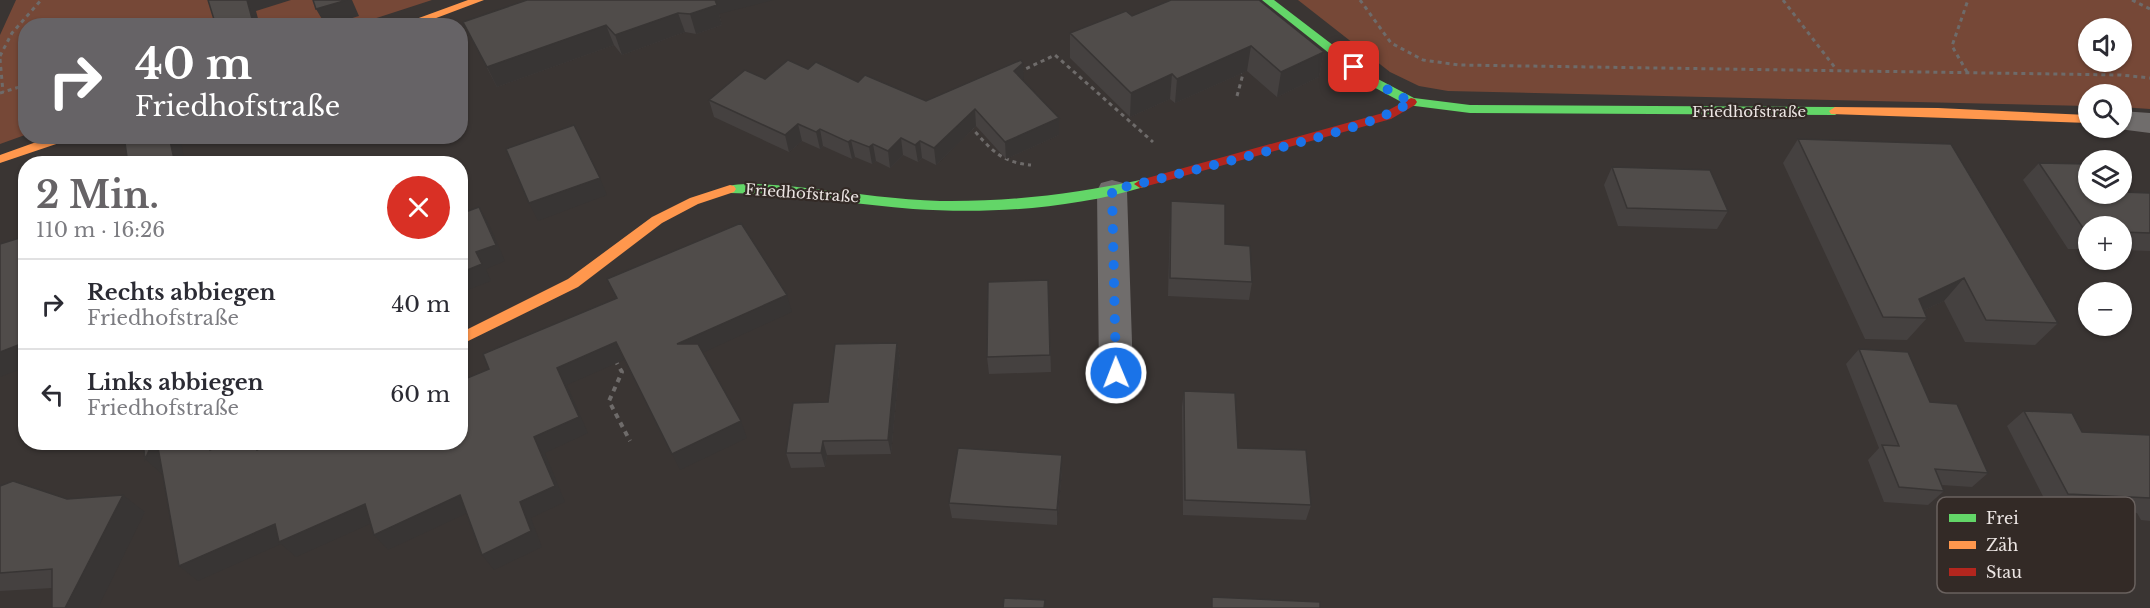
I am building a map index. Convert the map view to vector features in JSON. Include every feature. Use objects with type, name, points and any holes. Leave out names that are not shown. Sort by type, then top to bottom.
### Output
[{"type":"street","points":[[426,18],[479,0]]},
{"type":"street","name":"Friedhofstraße","points":[[1267,0],[1372,81],[1411,102],[1470,109],[1938,112],[2078,119]]},
{"type":"street","name":"Friedhofstraße","points":[[468,336],[573,283],[657,220],[694,201],[730,189],[761,189],[915,204],[1045,201],[1112,190],[1204,168],[1387,116],[1411,102]]},
{"type":"street","points":[[2132,122],[2150,123]]},
{"type":"street","points":[[0,159],[44,144]]},
{"type":"street","points":[[1112,190],[1116,373]]},
{"type":"path","points":[[25,18],[41,0]]},
{"type":"path","points":[[1360,0],[1391,43],[1423,60],[1459,64],[1836,69],[2121,75],[2150,78]]},
{"type":"path","points":[[1783,0],[1836,69]]},
{"type":"path","points":[[1967,72],[1952,46],[1968,0]]},
{"type":"path","points":[[2132,0],[2150,9]]},
{"type":"path","points":[[18,26],[12,33],[0,58],[1,92],[18,87]]},
{"type":"path","points":[[1013,75],[1055,55],[1153,142]]},
{"type":"path","points":[[1234,66],[1243,74],[1237,96]]},
{"type":"path","points":[[964,120],[1001,159],[1012,164],[1031,165]]},
{"type":"path","points":[[611,352],[622,372],[609,400],[630,441]]},
{"type":"shaded area","points":[[16,0],[432,0],[377,18],[18,18],[18,138],[0,144],[0,35]]},
{"type":"shaded area","points":[[1298,0],[2150,0],[2150,109],[2132,108],[2132,84],[2078,84],[2078,106],[1448,91],[1419,86],[1390,72]]},
{"type":"building","points":[[208,0],[247,0],[252,18],[214,18]]},
{"type":"building","points":[[313,0],[347,0],[316,9]]},
{"type":"building","points":[[527,0],[715,0],[717,5],[690,14],[678,13],[615,35],[606,25],[487,67],[468,31],[468,20]]},
{"type":"building","points":[[1171,0],[1259,0],[1324,52],[1281,72],[1251,46],[1177,79],[1172,74],[1131,93],[1070,33],[1126,11],[1132,16]]},
{"type":"building","points":[[788,60],[808,69],[816,62],[858,82],[865,75],[926,101],[1021,60],[1023,63],[1014,71],[1059,118],[1005,142],[975,109],[934,148],[920,141],[915,145],[901,138],[888,151],[873,144],[869,147],[851,140],[848,142],[820,129],[816,132],[798,124],[785,135],[709,100],[745,70],[765,79]]},
{"type":"building","points":[[574,125],[600,178],[529,203],[506,149]]},
{"type":"building","points":[[1798,139],[1951,144],[2058,323],[1986,320],[1964,278],[1919,299],[1927,318],[1883,317]]},
{"type":"building","points":[[125,144],[171,144],[173,156],[127,156]]},
{"type":"building","points":[[2039,163],[2078,164],[2078,204],[2132,204],[2132,192],[2150,193],[2150,233],[2132,232],[2132,216],[2078,216],[2078,221]]},
{"type":"building","points":[[1612,167],[1710,170],[1728,211],[1627,208]]},
{"type":"building","points":[[1171,201],[1225,204],[1225,244],[1250,246],[1252,282],[1170,278]]},
{"type":"building","points":[[479,207],[496,245],[476,252],[482,264],[468,270],[468,211]]},
{"type":"building","points":[[741,223],[787,295],[677,344],[698,344],[741,421],[672,454],[616,342],[557,368],[579,417],[534,437],[555,486],[520,502],[531,531],[482,555],[460,495],[374,535],[365,504],[279,542],[275,524],[179,566],[158,450],[468,450],[468,378],[489,369],[483,354],[617,298],[607,279]]},
{"type":"building","points":[[18,238],[18,345],[0,352],[0,244]]},
{"type":"building","points":[[1048,280],[1050,355],[987,357],[988,282]]},
{"type":"building","points":[[897,343],[888,440],[823,441],[821,453],[786,453],[793,403],[828,402],[835,344]]},
{"type":"building","points":[[1859,349],[1908,352],[1930,402],[1957,404],[1988,473],[1935,469],[1944,491],[1899,487],[1882,445],[1899,446]]},
{"type":"building","points":[[1184,391],[1235,393],[1238,448],[1306,450],[1311,505],[1185,500]]},
{"type":"building","points":[[2024,411],[2072,413],[2082,432],[2150,435],[2150,498],[2068,494]]},
{"type":"building","points":[[958,448],[1062,455],[1057,510],[949,503]]},
{"type":"building","points":[[144,450],[149,450],[145,459]]},
{"type":"building","points":[[13,481],[67,499],[123,495],[65,608],[52,608],[52,569],[0,573],[0,486]]},
{"type":"building","points":[[1212,597],[1320,602],[1320,608],[1212,608]]},
{"type":"building","points":[[1004,598],[1045,600],[1044,608],[1003,608]]},
{"type":"traffic: fast","points":[[1267,0],[1372,81],[1411,102],[1470,109],[1835,111]]},
{"type":"traffic: fast","points":[[730,189],[799,192],[912,204],[969,206],[1056,200],[1140,184]]},
{"type":"traffic: slow","points":[[426,18],[479,0]]},
{"type":"traffic: slow","points":[[1835,111],[1938,112],[2078,119]]},
{"type":"traffic: slow","points":[[0,159],[44,144]]},
{"type":"traffic: slow","points":[[468,336],[573,283],[657,220],[694,201],[730,189]]},
{"type":"traffic: jam","points":[[1140,184],[1387,116],[1411,102]]},
{"type":"route","points":[[1116,373],[1112,190],[1204,168],[1349,128],[1387,116],[1411,102],[1372,81],[1354,67]]}]
